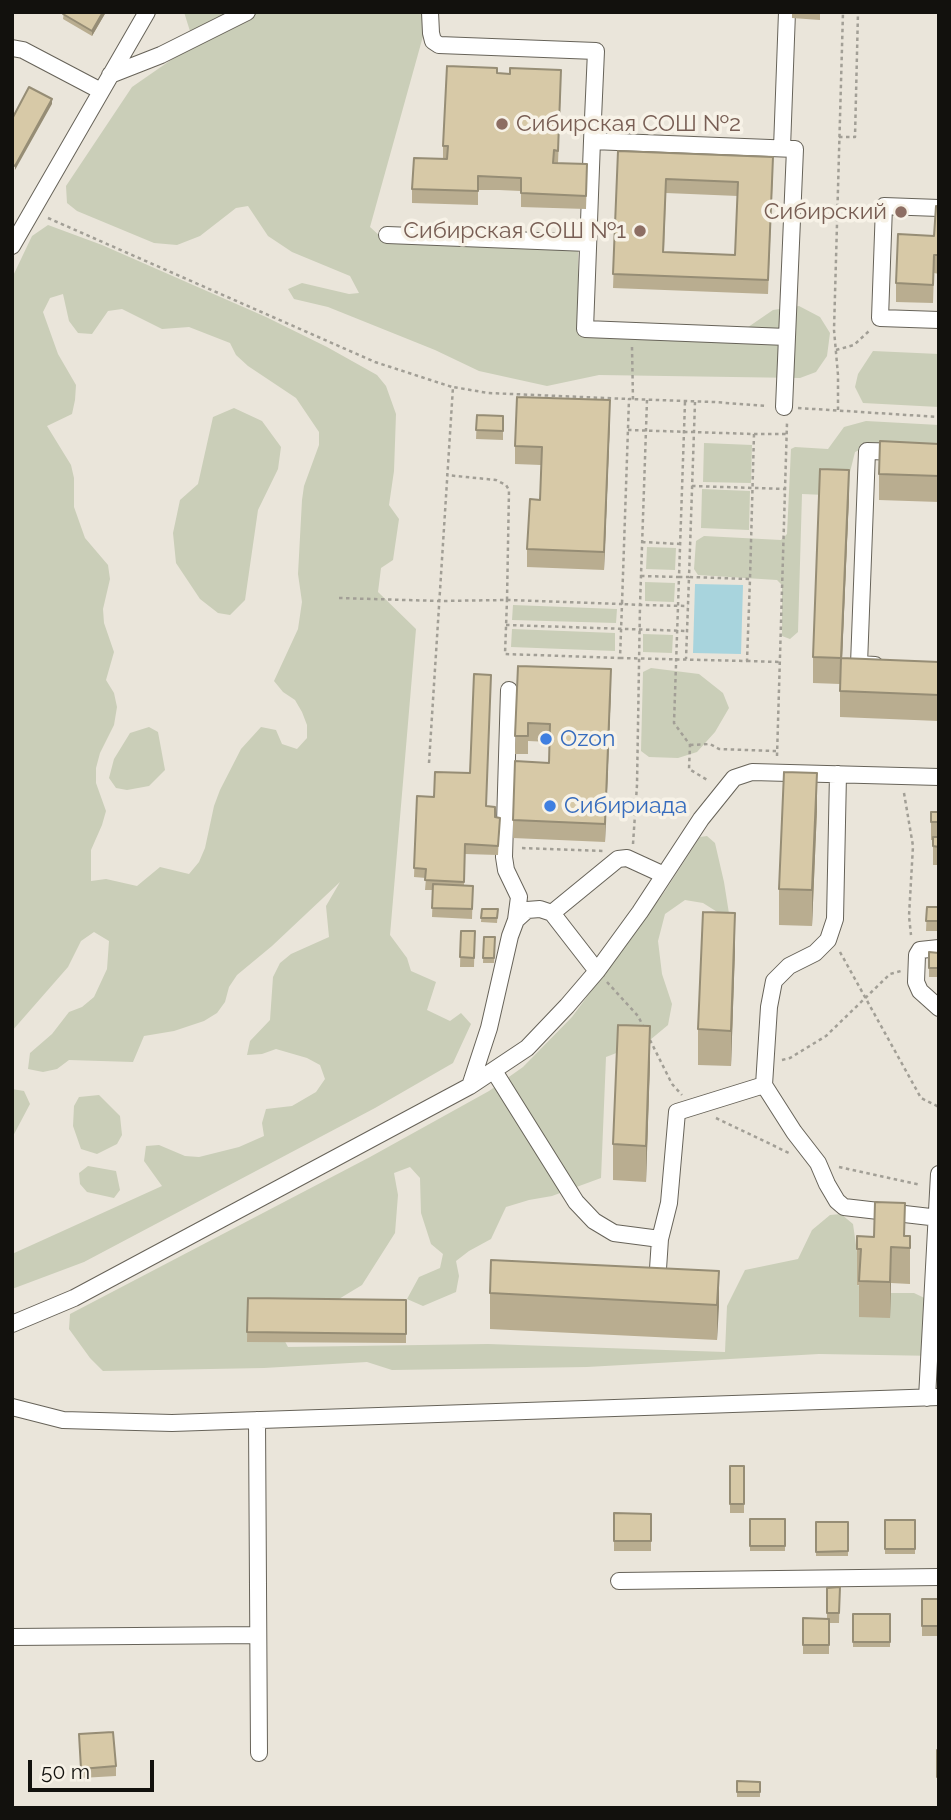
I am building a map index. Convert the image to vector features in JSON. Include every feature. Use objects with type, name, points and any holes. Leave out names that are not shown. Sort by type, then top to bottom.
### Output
[{"type":"street","points":[[12,246],[147,12]]},
{"type":"street","points":[[110,75],[161,55],[247,12]]},
{"type":"street","points":[[430,12],[433,41],[439,45],[596,51],[585,329],[787,337]]},
{"type":"street","points":[[782,148],[787,12]]},
{"type":"street","points":[[12,48],[23,50],[102,91]]},
{"type":"street","points":[[592,141],[794,149],[786,414]]},
{"type":"street","points":[[939,208],[884,206],[880,318],[939,320]]},
{"type":"street","points":[[387,235],[588,243]]},
{"type":"street","points":[[885,665],[859,664],[867,451],[939,453]]},
{"type":"street","points":[[470,1086],[489,1028],[516,920],[519,897],[506,870],[509,690]]},
{"type":"street","points":[[12,1324],[74,1298],[470,1086],[527,1048],[597,971],[701,819],[734,778],[752,772],[939,777]]},
{"type":"street","points":[[838,774],[835,919],[828,940],[815,953],[789,965],[774,981],[769,1007],[764,1085],[818,1163],[837,1201],[844,1207],[938,1218]]},
{"type":"street","points":[[552,913],[618,859],[627,858],[664,875]]},
{"type":"street","points":[[516,920],[527,910],[540,909],[552,913],[597,971]]},
{"type":"street","points":[[939,948],[920,950],[917,955],[916,982],[920,991],[939,1008]]},
{"type":"street","points":[[494,1070],[576,1202],[594,1221],[614,1233],[660,1239]]},
{"type":"street","points":[[657,1284],[660,1239],[669,1203],[677,1112],[764,1085]]},
{"type":"street","points":[[12,1407],[63,1420],[172,1423],[933,1397],[939,1174]]},
{"type":"street","points":[[257,1420],[259,1753]]},
{"type":"street","points":[[619,1581],[939,1577]]},
{"type":"street","points":[[12,1637],[258,1635]]},
{"type":"path","points":[[838,410],[835,350],[843,12]]},
{"type":"path","points":[[839,137],[855,137],[859,12]]},
{"type":"path","points":[[33,210],[66,228],[375,362],[453,387],[488,393],[647,400],[638,659],[637,785],[632,860]]},
{"type":"path","points":[[835,350],[854,345],[866,336],[880,318]]},
{"type":"path","points":[[620,658],[632,331]]},
{"type":"path","points":[[429,763],[453,387]]},
{"type":"path","points":[[685,402],[674,723],[690,745],[689,769],[723,789]]},
{"type":"path","points":[[686,659],[695,402]]},
{"type":"path","points":[[776,773],[786,414]]},
{"type":"path","points":[[628,430],[786,434]]},
{"type":"path","points":[[747,661],[754,434]]},
{"type":"path","points":[[446,475],[496,480],[506,485],[509,490],[505,654],[780,662]]},
{"type":"path","points":[[692,486],[786,489]]},
{"type":"path","points":[[642,542],[680,544]]},
{"type":"path","points":[[641,576],[750,579]]},
{"type":"path","points":[[339,598],[688,606]]},
{"type":"path","points":[[506,625],[687,631]]},
{"type":"path","points":[[690,745],[710,744],[719,749],[777,751]]},
{"type":"path","points":[[904,776],[905,809],[913,846],[909,916],[912,936],[920,950]]},
{"type":"path","points":[[505,847],[607,851]]},
{"type":"path","points":[[830,934],[921,1098],[939,1107]]},
{"type":"path","points":[[597,971],[638,1016],[673,1084],[693,1106],[786,1152],[818,1163],[939,1188]]},
{"type":"path","points":[[766,1065],[790,1058],[826,1035],[890,974],[917,971]]},
{"type":"green space","points":[[184,12],[424,12],[425,29],[370,227],[380,236],[578,250],[578,328],[738,334],[773,310],[799,306],[820,317],[830,333],[827,356],[816,372],[800,378],[599,375],[547,386],[479,371],[435,350],[328,307],[294,299],[288,289],[302,283],[349,294],[359,293],[350,276],[292,252],[268,236],[248,206],[236,208],[200,236],[177,245],[154,243],[77,211],[67,203],[66,186],[132,87],[194,44]]},
{"type":"green space","points":[[48,225],[102,245],[266,317],[327,347],[377,375],[386,386],[396,414],[394,471],[389,505],[399,519],[393,560],[381,568],[378,592],[416,629],[390,935],[407,958],[411,971],[436,982],[427,1010],[450,1021],[461,1013],[471,1024],[453,1063],[375,1108],[84,1262],[12,1289],[12,1254],[162,1186],[144,1161],[146,1146],[159,1145],[185,1156],[199,1157],[239,1147],[264,1136],[262,1123],[266,1109],[292,1106],[316,1092],[325,1079],[320,1065],[307,1058],[276,1049],[247,1055],[250,1041],[270,1020],[273,977],[280,963],[291,954],[329,937],[326,906],[340,882],[237,975],[229,987],[225,1002],[217,1013],[204,1021],[174,1031],[144,1036],[133,1062],[69,1060],[57,1069],[43,1072],[28,1069],[30,1053],[52,1034],[69,1012],[82,1007],[94,997],[107,969],[109,941],[94,932],[81,941],[68,967],[12,1031],[12,278],[32,236]],"holes":[[[63,294],[69,321],[78,333],[92,334],[108,311],[122,309],[162,329],[189,327],[230,343],[236,355],[248,366],[296,398],[319,432],[319,445],[304,486],[302,500],[298,574],[302,602],[298,629],[274,681],[283,692],[295,700],[302,712],[307,725],[307,738],[297,749],[282,744],[276,730],[261,727],[241,749],[220,790],[199,862],[189,874],[160,867],[137,886],[106,879],[91,881],[91,850],[106,811],[96,783],[96,768],[100,753],[114,725],[117,707],[114,693],[106,680],[114,652],[104,623],[103,609],[110,579],[108,565],[85,538],[74,507],[71,465],[47,426],[72,414],[76,385],[58,354],[43,312],[50,298]]]},
{"type":"green space","points":[[873,351],[939,354],[939,407],[863,403],[855,387],[858,374]]},
{"type":"green space","points":[[234,408],[262,421],[281,447],[278,469],[258,510],[245,600],[230,615],[218,613],[200,599],[176,563],[173,533],[180,500],[198,484],[213,417]]},
{"type":"green space","points":[[866,421],[939,425],[939,445],[872,444],[855,452],[850,472],[849,496],[802,494],[798,632],[790,639],[782,636],[782,585],[777,580],[698,575],[694,569],[696,541],[704,536],[781,540],[787,534],[791,449],[828,449],[844,427]]},
{"type":"green space","points":[[704,443],[752,445],[751,483],[703,482]]},
{"type":"green space","points":[[702,489],[750,491],[749,530],[701,528]]},
{"type":"green space","points":[[647,547],[676,548],[675,570],[646,569]]},
{"type":"green space","points":[[645,582],[675,583],[674,602],[645,601]]},
{"type":"green space","points":[[513,605],[617,609],[616,623],[512,620]]},
{"type":"green space","points":[[512,629],[615,633],[615,651],[511,647]]},
{"type":"green space","points":[[643,634],[673,635],[672,653],[643,652]]},
{"type":"green space","points":[[651,668],[699,674],[723,693],[729,708],[715,732],[697,752],[678,758],[649,757],[641,751],[643,672]]},
{"type":"green space","points":[[149,727],[158,732],[165,770],[149,786],[127,790],[116,788],[109,778],[114,759],[130,733]]},
{"type":"green space","points":[[707,836],[715,843],[730,920],[703,903],[685,900],[665,914],[658,941],[662,974],[672,1004],[668,1025],[650,1040],[606,1057],[601,1178],[552,1196],[506,1207],[491,1239],[456,1261],[459,1276],[456,1292],[423,1306],[407,1299],[419,1277],[440,1268],[443,1254],[431,1244],[421,1213],[420,1178],[410,1167],[394,1173],[398,1195],[395,1233],[362,1285],[281,1334],[288,1347],[488,1344],[725,1352],[727,1306],[745,1270],[798,1259],[812,1230],[830,1215],[841,1214],[853,1224],[857,1252],[857,1285],[890,1293],[914,1293],[939,1305],[939,1356],[819,1354],[587,1367],[392,1370],[367,1362],[264,1368],[103,1371],[90,1358],[69,1329],[70,1314],[370,1157],[489,1091],[523,1067],[572,1017],[665,891],[700,837]]},
{"type":"green space","points":[[12,1089],[24,1091],[30,1104],[12,1138]]},
{"type":"green space","points":[[99,1095],[120,1116],[122,1135],[117,1144],[97,1154],[81,1149],[73,1126],[74,1106],[79,1097]]},
{"type":"green space","points":[[88,1166],[116,1171],[120,1190],[114,1198],[87,1192],[80,1184],[79,1173]]},
{"type":"water","points":[[695,584],[743,585],[741,654],[693,653]]},
{"type":"building","points":[[103,12],[92,31],[63,14]]},
{"type":"building","name":"Сибирская СОШ №2","points":[[447,66],[497,68],[497,73],[510,74],[510,68],[561,70],[558,151],[554,150],[553,163],[587,164],[586,196],[521,193],[521,178],[478,176],[478,191],[412,189],[414,158],[447,159],[448,146],[443,146]]},
{"type":"building","points":[[29,87],[52,99],[15,166],[12,164],[12,119]]},
{"type":"building","name":"Сибирская СОШ №1","points":[[618,151],[773,157],[768,280],[613,274]],"holes":[[[666,179],[738,182],[735,255],[663,252]]]},
{"type":"building","points":[[936,206],[939,207],[939,255],[934,255],[933,285],[896,283],[898,234],[934,236]]},
{"type":"building","points":[[517,397],[610,400],[604,552],[527,549],[530,499],[540,500],[542,447],[515,446]]},
{"type":"building","points":[[477,415],[503,416],[503,431],[476,430]]},
{"type":"building","points":[[880,441],[939,444],[939,476],[879,474]]},
{"type":"building","points":[[820,469],[849,470],[841,658],[813,657]]},
{"type":"building","points":[[841,658],[939,662],[939,695],[840,691]]},
{"type":"building","points":[[518,666],[611,669],[605,824],[513,820],[515,761],[549,763],[550,724],[528,723],[528,736],[515,736]]},
{"type":"building","points":[[474,674],[491,675],[486,806],[495,807],[495,817],[500,818],[498,846],[465,844],[464,882],[425,880],[426,869],[414,868],[417,796],[434,797],[435,772],[470,773]]},
{"type":"building","points":[[784,772],[817,773],[812,890],[779,889]]},
{"type":"building","points":[[931,812],[939,812],[939,822],[931,822]]},
{"type":"building","points":[[933,837],[939,837],[939,847],[933,846]]},
{"type":"building","points":[[433,884],[473,886],[472,909],[432,908]]},
{"type":"building","points":[[927,907],[939,907],[939,921],[926,921]]},
{"type":"building","points":[[482,909],[498,909],[497,918],[481,918]]},
{"type":"building","points":[[703,912],[735,913],[731,1031],[698,1029]]},
{"type":"building","points":[[461,931],[475,931],[474,958],[460,957]]},
{"type":"building","points":[[484,937],[495,937],[494,958],[483,958]]},
{"type":"building","points":[[929,952],[939,953],[939,968],[929,968]]},
{"type":"building","points":[[618,1025],[650,1026],[646,1146],[613,1144]]},
{"type":"building","points":[[875,1202],[905,1203],[904,1236],[910,1236],[910,1248],[891,1247],[890,1282],[859,1281],[861,1249],[857,1249],[857,1236],[874,1237]]},
{"type":"building","points":[[491,1260],[719,1271],[717,1305],[490,1293]]},
{"type":"building","points":[[248,1298],[406,1300],[406,1334],[247,1332]]},
{"type":"building","points":[[730,1466],[744,1466],[744,1504],[730,1504]]},
{"type":"building","points":[[614,1513],[651,1514],[651,1541],[614,1541]]},
{"type":"building","points":[[750,1519],[785,1519],[785,1546],[750,1546]]},
{"type":"building","points":[[885,1520],[915,1520],[915,1549],[885,1549]]},
{"type":"building","points":[[816,1522],[848,1522],[848,1551],[816,1552]]},
{"type":"building","points":[[840,1587],[839,1613],[827,1613],[827,1588]]},
{"type":"building","points":[[922,1599],[939,1599],[939,1626],[922,1626]]},
{"type":"building","points":[[853,1614],[890,1614],[890,1642],[853,1642]]},
{"type":"building","points":[[803,1618],[829,1619],[829,1645],[803,1645]]},
{"type":"building","points":[[113,1732],[116,1766],[81,1769],[79,1734]]},
{"type":"building","points":[[939,1750],[939,1777],[937,1777]]},
{"type":"building","points":[[737,1781],[760,1782],[760,1792],[737,1792]]},
{"type":"place","name":"Сибирская СОШ №2","points":[[502,124]]},
{"type":"place","name":"Сибирский","points":[[901,212]]},
{"type":"place","name":"Сибирская СОШ №1","points":[[640,231]]},
{"type":"place","name":"Ozon","points":[[546,739]]},
{"type":"place","name":"Сибириада","points":[[550,806]]}]
